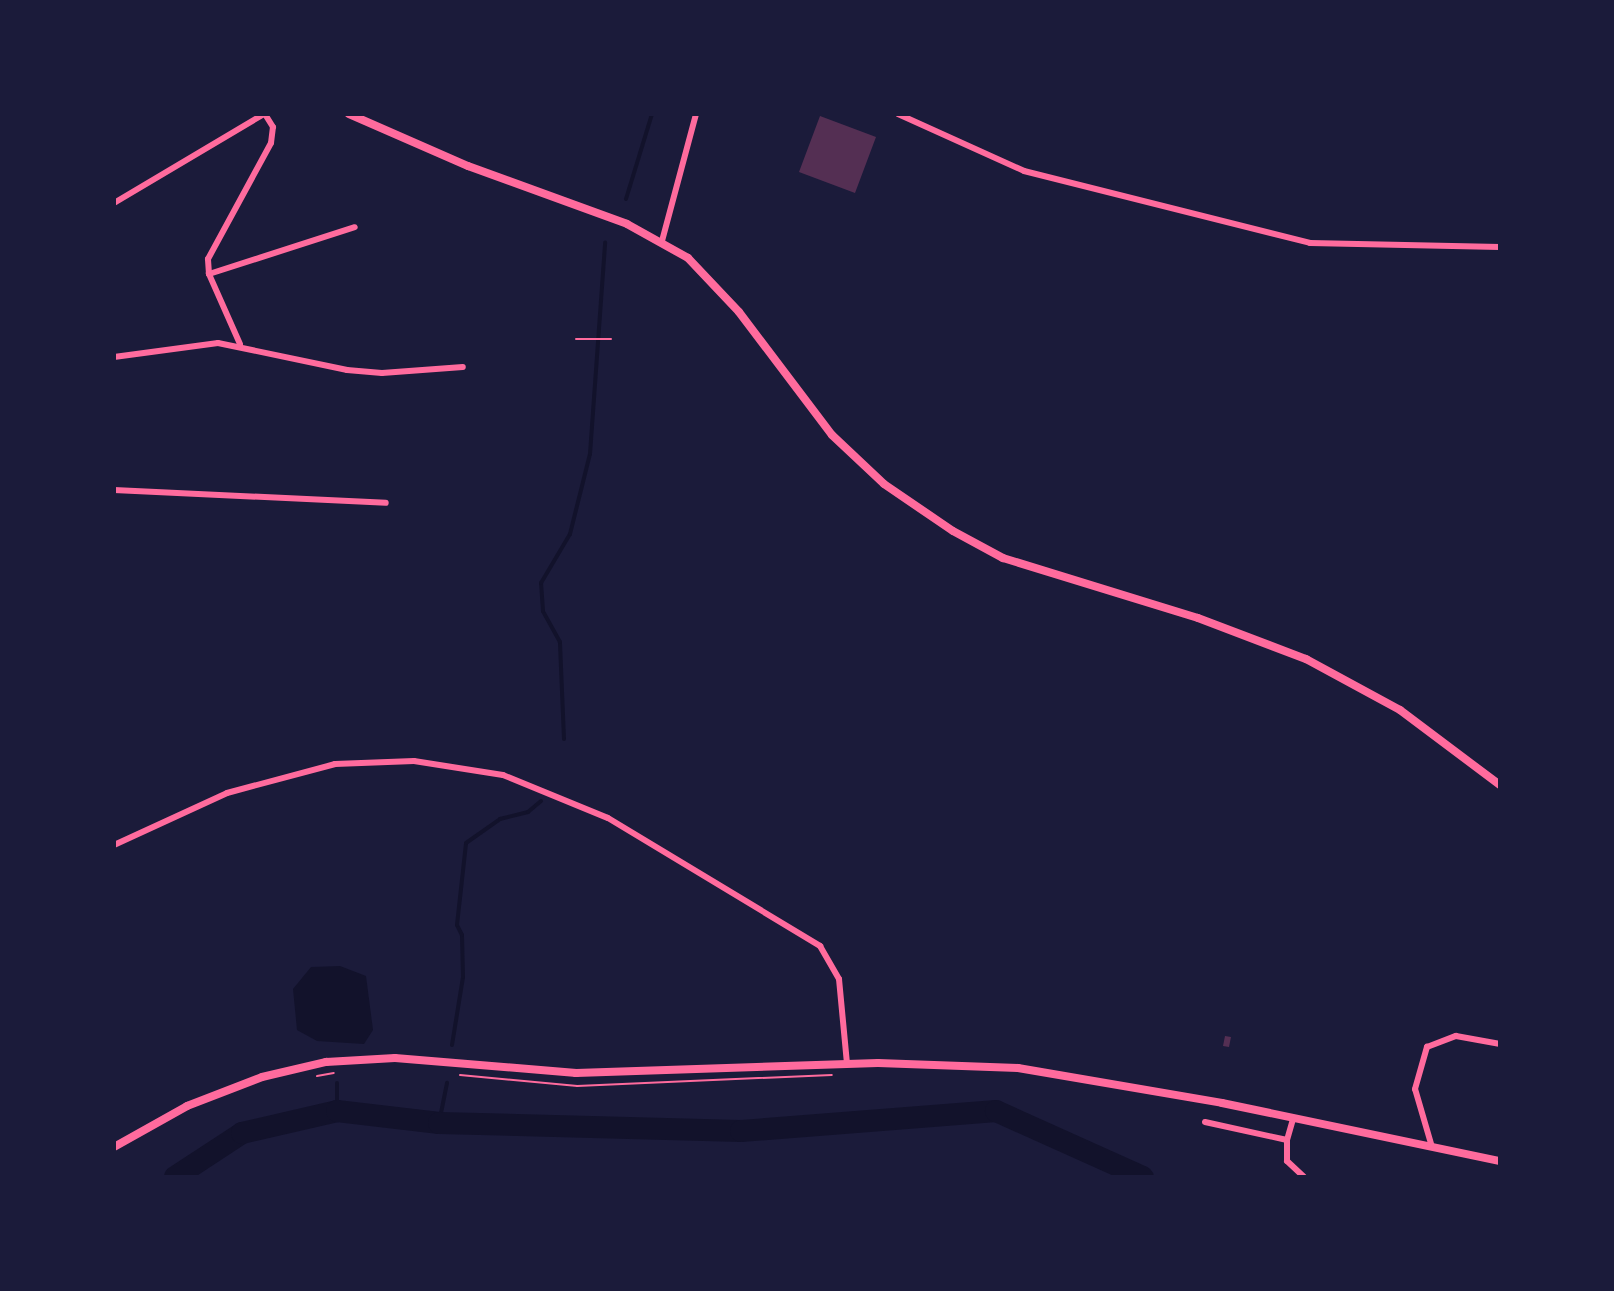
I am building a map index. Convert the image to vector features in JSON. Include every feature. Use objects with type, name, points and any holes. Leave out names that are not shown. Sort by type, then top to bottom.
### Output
[{"type":"main road","points":[[349,114],[662,241],[714,283],[832,435],[918,509],[1003,558],[1198,618],[1306,659],[1400,710],[1500,785]]},
{"type":"main road","points":[[114,1147],[225,1089],[326,1062],[395,1058],[576,1073],[847,1064],[980,1065],[1046,1071],[1500,1161]]},
{"type":"street","points":[[114,203],[264,114],[273,127],[271,143],[213,242],[209,274],[240,344]]},
{"type":"street","points":[[662,241],[696,114]]},
{"type":"street","points":[[898,114],[1024,171],[1310,243],[1500,247]]},
{"type":"street","points":[[209,274],[355,227]]},
{"type":"street","points":[[114,357],[240,344],[347,370],[382,373],[463,367]]},
{"type":"street","points":[[114,490],[386,503]]},
{"type":"street","points":[[114,845],[227,793],[335,764],[414,761],[503,775],[608,818],[820,946],[839,979],[847,1064]]},
{"type":"street","points":[[1432,1147],[1415,1089],[1427,1047],[1456,1036],[1500,1044]]},
{"type":"street","points":[[1293,1119],[1287,1140],[1287,1161],[1304,1177]]},
{"type":"street","points":[[1205,1122],[1287,1140]]},
{"type":"path","points":[[576,339],[611,339]]},
{"type":"path","points":[[449,1073],[577,1086],[828,1078],[847,1064]]},
{"type":"path","points":[[313,1077],[342,1072]]},
{"type":"shaded area","points":[[340,966],[366,976],[373,1030],[364,1044],[317,1041],[297,1030],[293,989],[311,967]]},
{"type":"building","points":[[820,116],[876,137],[855,193],[799,172]]},
{"type":"building","points":[[1225,1036],[1231,1037],[1229,1047],[1223,1046]]},
{"type":"waterway","points":[[626,199],[652,114]]},
{"type":"waterway","points":[[564,739],[560,642],[543,611],[541,583],[570,534],[590,454],[605,243]]},
{"type":"waterway","points":[[452,1045],[463,977],[462,935],[457,925],[466,843],[500,819],[528,812],[541,801]]},
{"type":"waterway","points":[[337,1083],[337,1111]]},
{"type":"waterway","points":[[439,1123],[447,1083]]},
{"type":"waterway","points":[[175,1177],[242,1133],[337,1111],[439,1123],[741,1131],[996,1111],[1143,1177]]}]
